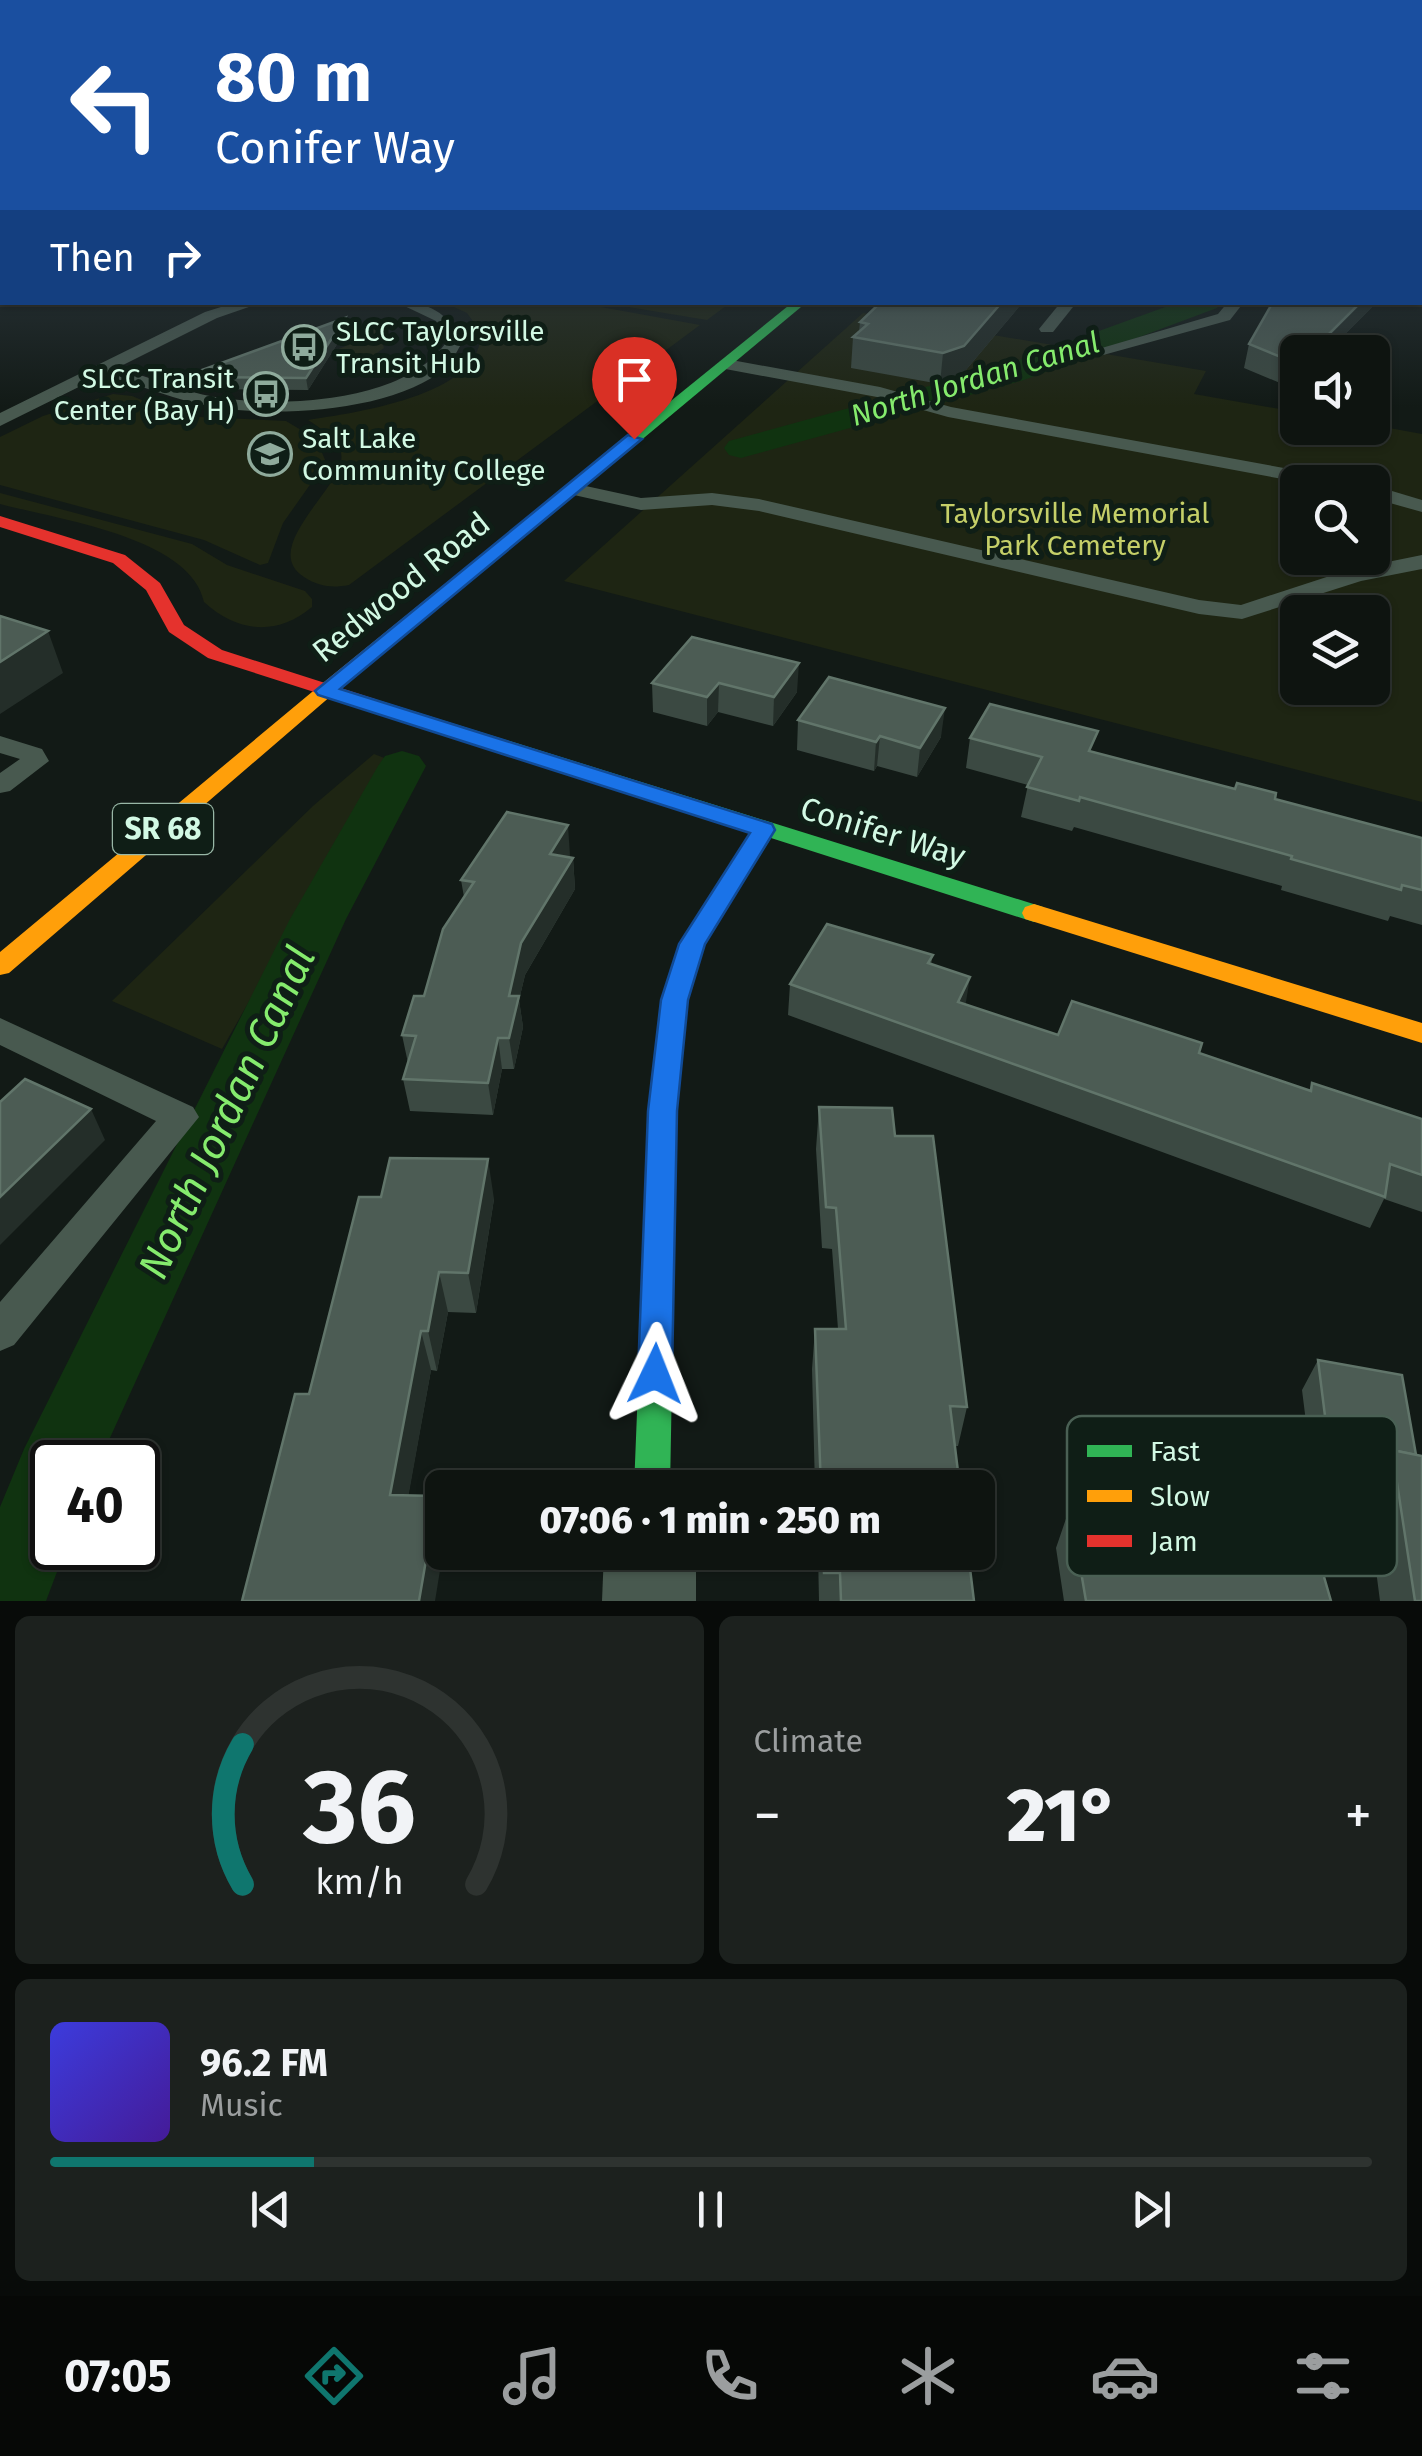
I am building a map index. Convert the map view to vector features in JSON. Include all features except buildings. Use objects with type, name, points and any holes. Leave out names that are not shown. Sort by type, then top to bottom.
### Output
[{"type":"street","name":"Redwood Road","points":[[0,966],[326,691],[797,305]]},
{"type":"street","name":"Conifer Way","points":[[0,521],[120,559],[154,588],[176,628],[215,654],[764,830],[1422,1033]]},
{"type":"street","points":[[652,1470],[662,1111],[675,1000],[692,944],[764,830]]},
{"type":"street","points":[[648,1601],[649,1570]]},
{"type":"lane","points":[[0,420],[210,315],[245,305]]},
{"type":"lane","points":[[104,370],[183,394],[242,406],[299,405],[368,394],[424,376],[451,352],[455,340],[442,318],[410,305]]},
{"type":"lane","points":[[1047,329],[1067,305]]},
{"type":"lane","points":[[1096,352],[1224,317],[1234,305]]},
{"type":"lane","points":[[726,364],[1280,473]]},
{"type":"lane","points":[[572,489],[640,504],[712,499],[759,506],[1198,607],[1242,612],[1356,576],[1422,562]]},
{"type":"lane","points":[[1390,496],[1422,506]]},
{"type":"lane","points":[[0,744],[33,754],[36,762],[0,786]]},
{"type":"lane","points":[[0,1030],[180,1116],[0,1332]]},
{"type":"green space","points":[[449,305],[590,305],[700,325],[349,585],[326,586],[304,577],[292,564],[291,549],[297,532],[340,466],[341,453],[332,438],[308,420],[414,397],[462,371],[476,353],[480,331],[467,313]]},
{"type":"green space","points":[[616,305],[727,305],[707,320]]},
{"type":"green space","name":"Taylorsville Memorial Park Cemetery","points":[[863,313],[1206,371],[1194,394],[1280,409],[1280,445],[1390,445],[1390,428],[1422,434],[1422,802],[564,581]]},
{"type":"green space","points":[[350,320],[378,330],[384,348],[362,363],[331,352],[346,346],[337,342],[342,338],[323,337]]},
{"type":"green space","points":[[113,394],[200,417],[286,421],[316,439],[326,462],[283,523],[268,563],[260,565],[204,540],[0,485],[0,437],[43,416]]},
{"type":"green space","points":[[0,493],[192,544],[227,565],[305,591],[312,599],[312,607],[271,627],[243,625],[204,602],[194,580],[175,561],[149,546],[86,524],[0,504]]},
{"type":"green space","points":[[374,754],[387,759],[222,1049],[112,1001],[313,806]]},
{"type":"waterway","name":"North Jordan Canal","points":[[741,448],[1013,373],[1199,305]]},
{"type":"waterway","name":"North Jordan Canal","points":[[69,1440],[318,919],[402,766]]},
{"type":"waterway","name":"North Jordan Canal","points":[[4,1601],[30,1534]]},
{"type":"traffic: fast","points":[[615,454],[797,305]]},
{"type":"traffic: fast","points":[[368,703],[1034,913]]},
{"type":"traffic: fast","points":[[653,1470],[663,1111],[675,1000],[692,944],[764,830]]},
{"type":"traffic: slow","points":[[0,966],[325,691],[615,454]]},
{"type":"traffic: slow","points":[[1034,913],[1422,1033]]},
{"type":"traffic: jam","points":[[0,521],[119,559],[154,587],[176,628],[215,654],[368,703]]},
{"type":"place","name":"SLCC Taylorsville Transit Hub","points":[[304,347]]},
{"type":"place","name":"SLCC Transit Center (Bay H)","points":[[266,394]]},
{"type":"place","name":"Salt Lake Community College","points":[[270,454]]},
{"type":"route","points":[[634,439],[326,691],[764,830],[710,909],[692,944],[675,1000],[662,1111],[655,1374]]}]
